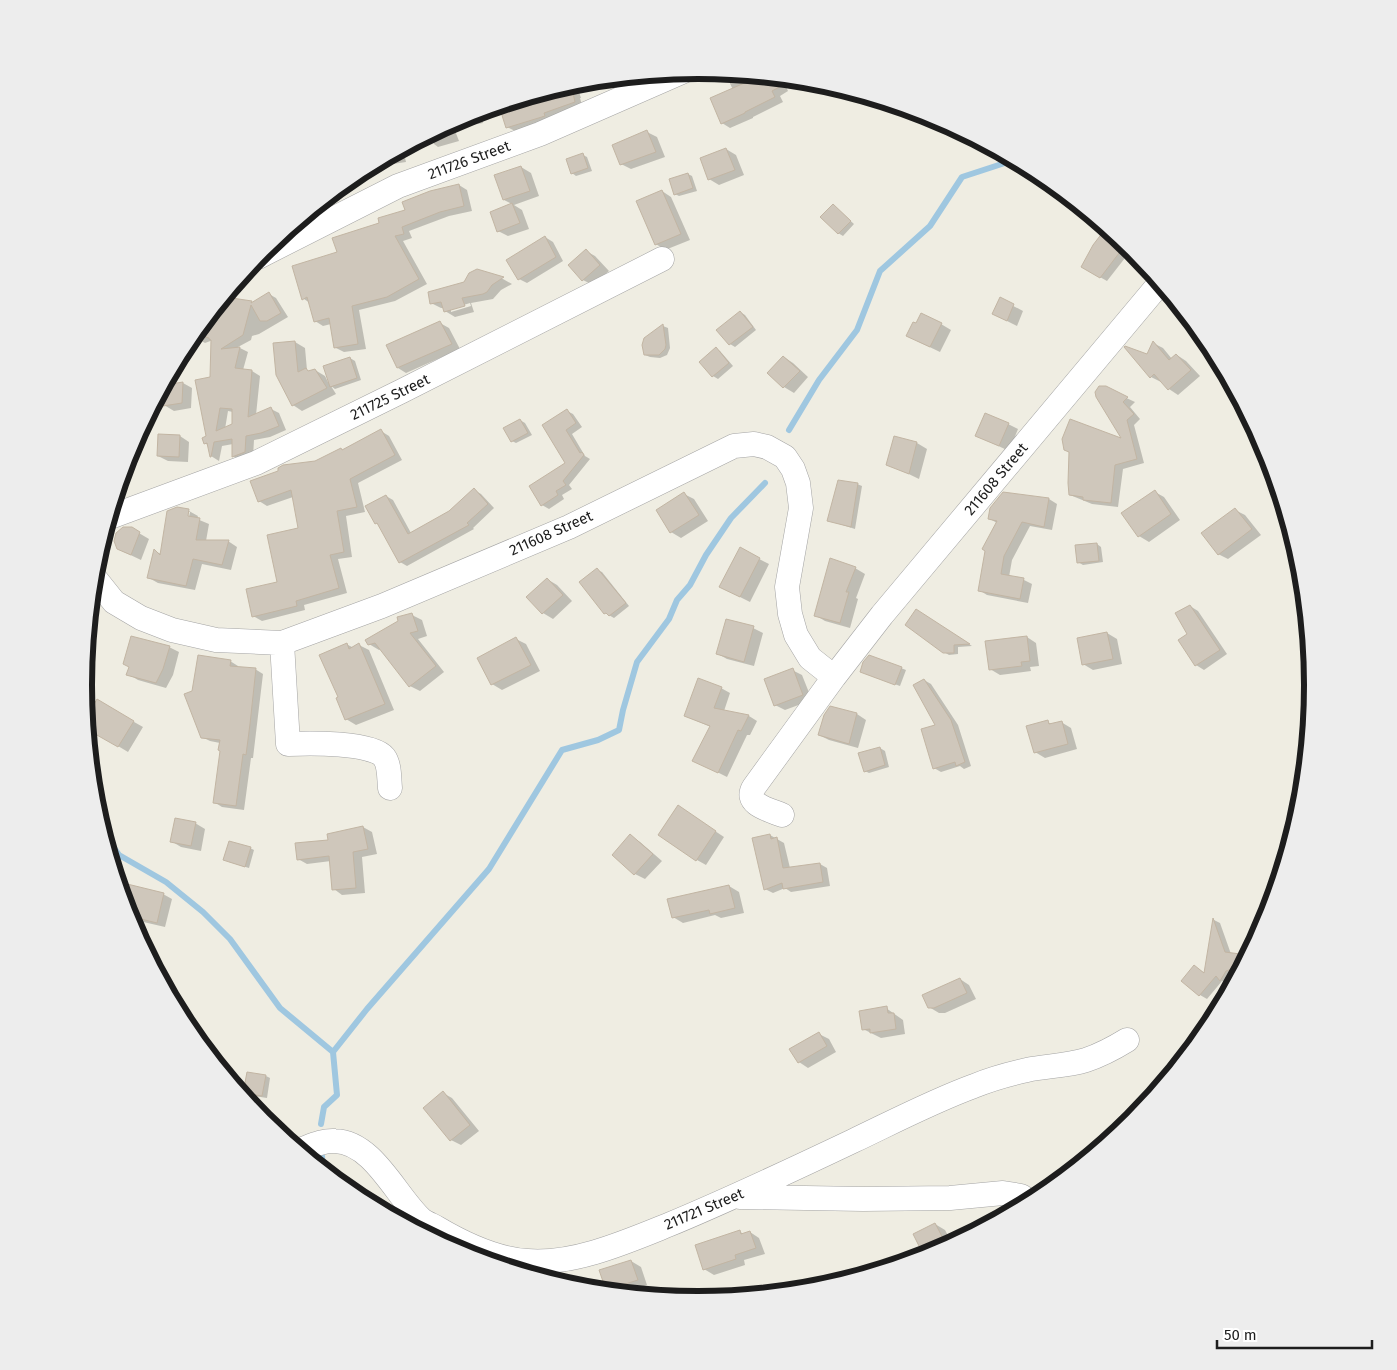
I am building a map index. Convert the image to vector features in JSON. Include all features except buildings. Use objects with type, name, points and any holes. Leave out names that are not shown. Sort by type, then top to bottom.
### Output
[{"type":"street","name":"211726 Street","points":[[282,245],[398,186],[540,134],[666,80]]},
{"type":"street","name":"211725 Street","points":[[117,514],[256,463],[662,259]]},
{"type":"street","name":"211608 Street","points":[[782,815],[754,803],[751,792],[834,677],[889,608],[1156,288]]},
{"type":"street","name":"211608 Street","points":[[101,585],[114,602],[141,618],[172,630],[216,640],[282,643],[382,606],[569,527],[734,446],[754,444],[767,447],[785,457],[793,469],[798,483],[801,508],[787,587],[790,614],[796,635],[810,658],[834,677]]},
{"type":"street","points":[[282,643],[288,744],[303,743],[370,748],[384,758],[388,769],[390,788]]},
{"type":"street","name":"211721 Street","points":[[307,1148],[322,1142],[334,1141],[346,1142],[357,1147],[371,1159],[422,1220],[461,1242],[494,1254],[527,1261],[552,1261],[576,1257],[635,1238],[736,1197],[902,1117],[973,1086],[1029,1070],[1083,1061],[1102,1054],[1127,1040]]},
{"type":"street","points":[[736,1197],[950,1198],[1003,1193],[1022,1197]]},
{"type":"waterway","points":[[789,430],[819,380],[857,330],[880,271],[930,226],[962,177],[1006,163]]},
{"type":"waterway","points":[[321,1124],[324,1107],[337,1095],[333,1052],[367,1009],[489,869],[562,750],[598,740],[619,730],[637,662],[669,619],[677,600],[690,585],[706,555],[731,518],[765,483]]},
{"type":"waterway","points":[[115,850],[119,855],[166,882],[203,912],[230,939],[280,1008],[333,1052]]},
{"type":"waterway","points":[[322,1156],[322,1160]]}]
